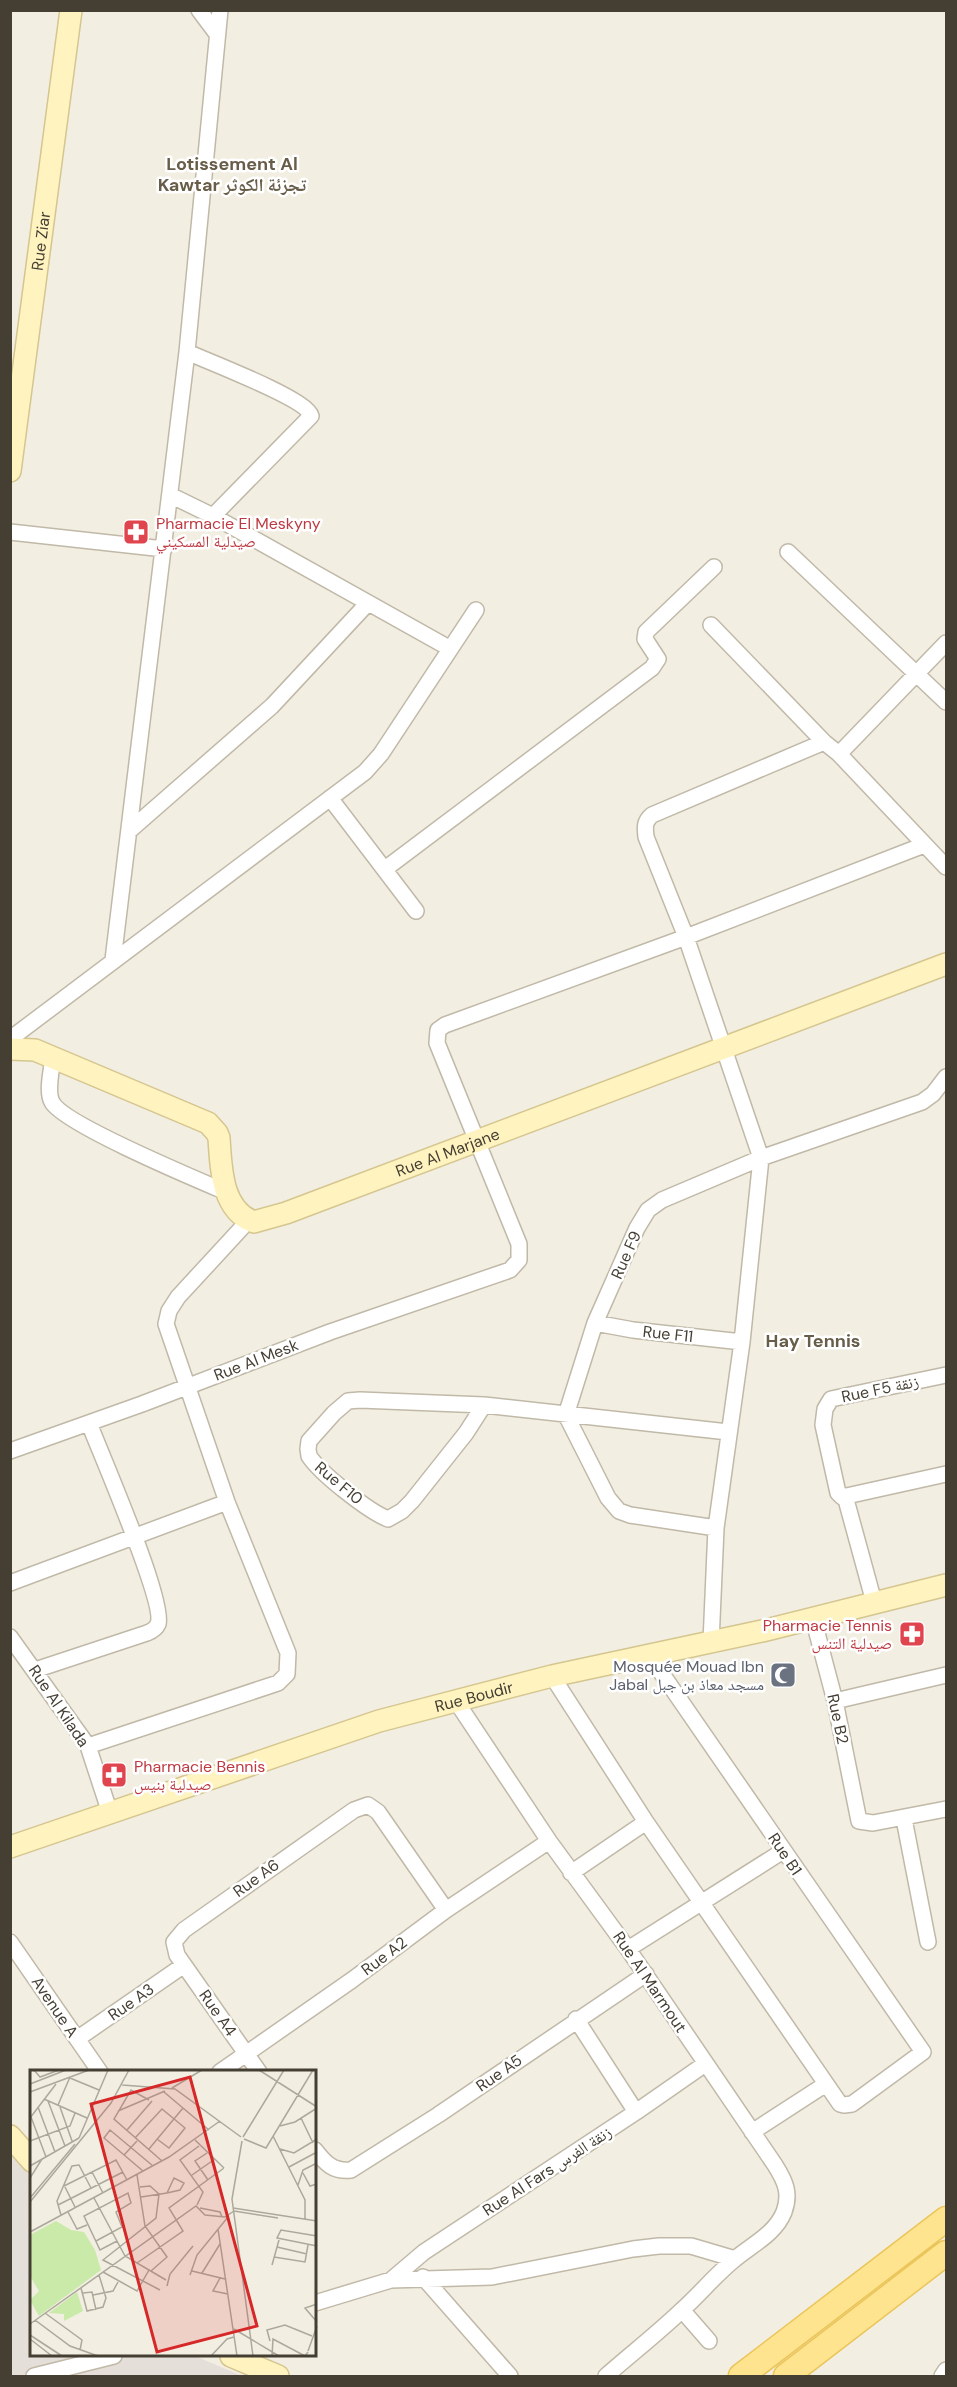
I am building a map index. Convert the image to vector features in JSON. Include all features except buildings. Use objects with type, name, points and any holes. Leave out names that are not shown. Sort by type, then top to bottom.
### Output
[{"type":"main road","points":[[741,2376],[946,2219]]},
{"type":"main road","points":[[786,2376],[946,2253]]},
{"type":"street","name":"Rue Ziar","points":[[10,471],[70,10]]},
{"type":"street","points":[[199,10],[217,34]]},
{"type":"street","points":[[113,960],[187,352],[220,10]]},
{"type":"street","points":[[187,352],[282,394],[304,406],[310,411],[311,416],[213,516]]},
{"type":"street","points":[[170,495],[213,516],[449,648]]},
{"type":"street","points":[[10,532],[164,549]]},
{"type":"street","points":[[788,552],[946,702]]},
{"type":"street","points":[[385,869],[652,668],[658,659],[645,639],[646,632],[714,567]]},
{"type":"street","points":[[129,831],[272,705],[368,603]]},
{"type":"street","points":[[10,1039],[365,772],[381,754],[476,610]]},
{"type":"street","points":[[711,625],[824,742],[839,754],[946,867]]},
{"type":"street","points":[[839,754],[946,643]]},
{"type":"street","points":[[711,1642],[716,1528],[742,1342],[761,1158],[686,937],[646,837],[646,820],[652,815],[824,742]]},
{"type":"street","points":[[330,798],[416,911]]},
{"type":"street","points":[[477,1141],[437,1043],[438,1030],[445,1025],[686,937],[924,845]]},
{"type":"street","name":"Rue Al Marjane","points":[[249,1220],[256,1222],[286,1213],[946,964]]},
{"type":"street","points":[[10,1049],[27,1048],[52,1057],[208,1123],[219,1138],[226,1192],[236,1209],[249,1220],[194,1278],[169,1311],[167,1329],[227,1502],[288,1653],[287,1674],[278,1683],[88,1746]]},
{"type":"street","points":[[52,1057],[50,1097],[56,1108],[66,1116],[169,1167],[226,1192]]},
{"type":"street","name":"Rue F9","points":[[566,1415],[595,1323],[637,1228],[648,1210],[662,1200],[761,1158],[922,1102],[933,1094],[946,1077]]},
{"type":"street","name":"Rue Al Mesk","points":[[10,1450],[516,1265],[521,1256],[519,1244],[477,1141]]},
{"type":"street","name":"Rue F11","points":[[595,1323],[633,1330],[742,1342]]},
{"type":"street","name":"Rue F5 زنقة","points":[[844,1497],[838,1493],[828,1453],[824,1415],[831,1399],[946,1376]]},
{"type":"street","name":"Rue F10","points":[[484,1405],[466,1433],[412,1501],[402,1511],[388,1519],[370,1509],[313,1462],[308,1449],[309,1441],[348,1401],[426,1401],[484,1405],[728,1432]]},
{"type":"street","points":[[566,1415],[608,1498],[620,1511],[630,1515],[716,1528]]},
{"type":"street","points":[[35,1670],[147,1633],[157,1626],[159,1616],[156,1602],[135,1537],[89,1423]]},
{"type":"street","points":[[874,1602],[844,1497],[946,1474]]},
{"type":"street","points":[[10,1583],[227,1502]]},
{"type":"street","name":"Rue Boudir","points":[[10,1847],[380,1721],[552,1676],[711,1642],[946,1585]]},
{"type":"street","name":"Rue B2","points":[[813,1618],[834,1701],[859,1821],[873,1823],[904,1819]]},
{"type":"street","name":"Rue Al Kilada","points":[[10,1637],[88,1746],[110,1813]]},
{"type":"street","name":"Rue B1","points":[[649,1655],[923,2052],[852,2104],[840,2104],[826,2084]]},
{"type":"street","points":[[552,1676],[646,1822],[826,2084],[753,2132]]},
{"type":"street","points":[[834,1701],[946,1676]]},
{"type":"street","name":"Rue Al Marmout","points":[[456,1701],[571,1873],[646,1974],[753,2132],[785,2180],[788,2192],[784,2211],[778,2224],[735,2259],[682,2310],[606,2376]]},
{"type":"street","name":"Rue A6","points":[[180,1960],[174,1942],[184,1930],[354,1810],[368,1805],[378,1812],[446,1910]]},
{"type":"street","points":[[928,1942],[904,1819],[946,1809]]},
{"type":"street","points":[[571,1873],[646,1822]]},
{"type":"street","name":"Rue A2","points":[[223,2070],[352,1980],[446,1910],[549,1841]]},
{"type":"street","points":[[628,1949],[783,1851]]},
{"type":"street","name":"Avenue A","points":[[10,1942],[99,2070]]},
{"type":"street","name":"Rue A3","points":[[77,2039],[180,1960]]},
{"type":"street","name":"Rue A4","points":[[180,1960],[258,2070]]},
{"type":"street","name":"Rue A5","points":[[318,2160],[341,2171],[351,2169],[438,2115],[576,2019],[646,1974]]},
{"type":"street","points":[[576,2019],[636,2112]]},
{"type":"street","name":"Rue Al Fars زنقة الفرس","points":[[391,2280],[424,2252],[705,2064]]},
{"type":"street","points":[[10,2136],[30,2159]]},
{"type":"street","points":[[316,2303],[391,2280],[423,2277],[492,2277],[622,2251],[659,2246],[691,2246],[735,2259]]},
{"type":"street","points":[[423,2277],[510,2376]]},
{"type":"street","points":[[682,2310],[709,2341]]},
{"type":"street","points":[[34,2376],[106,2357]]},
{"type":"street","points":[[235,2357],[278,2376]]},
{"type":"street","points":[[942,2376],[946,2370]]},
{"type":"shaded area","points":[[10,2140],[30,2163],[30,2357],[197,2357],[242,2376],[11,2376]]},
{"type":"place","name":"Pharmacie El Meskyny صيدلية المسكيني","points":[[136,532]]},
{"type":"place","name":"Pharmacie Tennis صيدلية التنس","points":[[912,1634]]},
{"type":"place","name":"Mosquée Mouad Ibn Jabal مسجد معاذ بن جبل","points":[[783,1675]]},
{"type":"place","name":"Pharmacie Bennis صيدلية بنيس","points":[[114,1775]]},
{"type":"district","name":"Lotissement Al Kawtar تجزئة الكوثر","points":[[232,174]]},
{"type":"district","name":"Hay Tennis","points":[[813,1341]]}]
